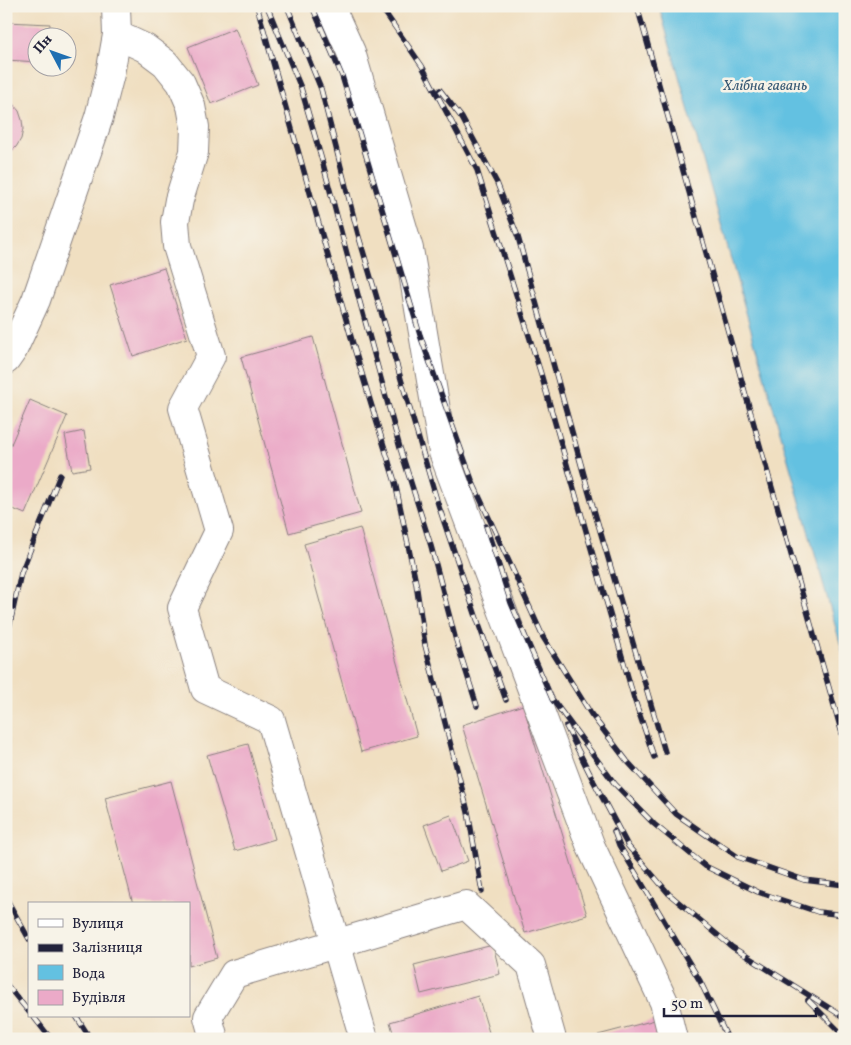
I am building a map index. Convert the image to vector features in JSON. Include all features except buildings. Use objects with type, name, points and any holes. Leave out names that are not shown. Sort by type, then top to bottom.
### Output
[{"type":"street","points":[[6,360],[13,350],[36,300],[99,117],[110,74],[117,35],[116,6]]},
{"type":"street","points":[[330,6],[351,52],[409,249],[443,452],[591,847],[664,1002],[673,1039]]},
{"type":"street","points":[[117,35],[145,48],[165,63],[181,83],[191,106],[195,127],[194,152],[179,200],[175,222],[177,246],[211,356],[183,408],[219,532],[182,608],[205,689],[270,720],[364,1039]]},
{"type":"street","points":[[214,1039],[208,1017],[234,974],[466,905],[531,965],[552,1039]]},
{"type":"water","name":"Хлібна гавань","points":[[659,6],[845,6],[845,660]]},
{"type":"railway","points":[[257,6],[355,351],[395,482],[416,583],[425,645],[468,812],[482,891]]},
{"type":"railway","points":[[267,6],[301,88],[400,448],[431,546],[455,637],[477,706]]},
{"type":"railway","points":[[287,6],[321,89],[358,234],[438,504],[506,700]]},
{"type":"railway","points":[[312,6],[342,76],[420,335],[473,483],[543,637],[591,714],[627,761],[676,814],[738,857],[804,880],[845,885]]},
{"type":"railway","points":[[378,6],[386,14],[422,66],[477,170],[541,374],[634,698],[654,757]]},
{"type":"railway","points":[[637,6],[845,744]]},
{"type":"railway","points":[[440,90],[462,118],[497,183],[518,237],[589,493],[665,752]]},
{"type":"railway","points":[[6,642],[21,573],[60,475]]},
{"type":"railway","points":[[486,526],[511,603],[552,699],[615,784],[654,824],[705,866],[758,892],[818,912],[845,915]]},
{"type":"railway","points":[[566,726],[628,846],[669,894],[732,947],[845,1019]]},
{"type":"railway","points":[[614,831],[619,845],[700,981],[728,1039]]},
{"type":"railway","points":[[6,898],[28,937]]},
{"type":"railway","points":[[6,984],[28,1011]]},
{"type":"railway","points":[[808,1000],[845,1037]]},
{"type":"railway","points":[[35,1018],[51,1039]]},
{"type":"railway","points":[[77,1018],[90,1038]]}]
